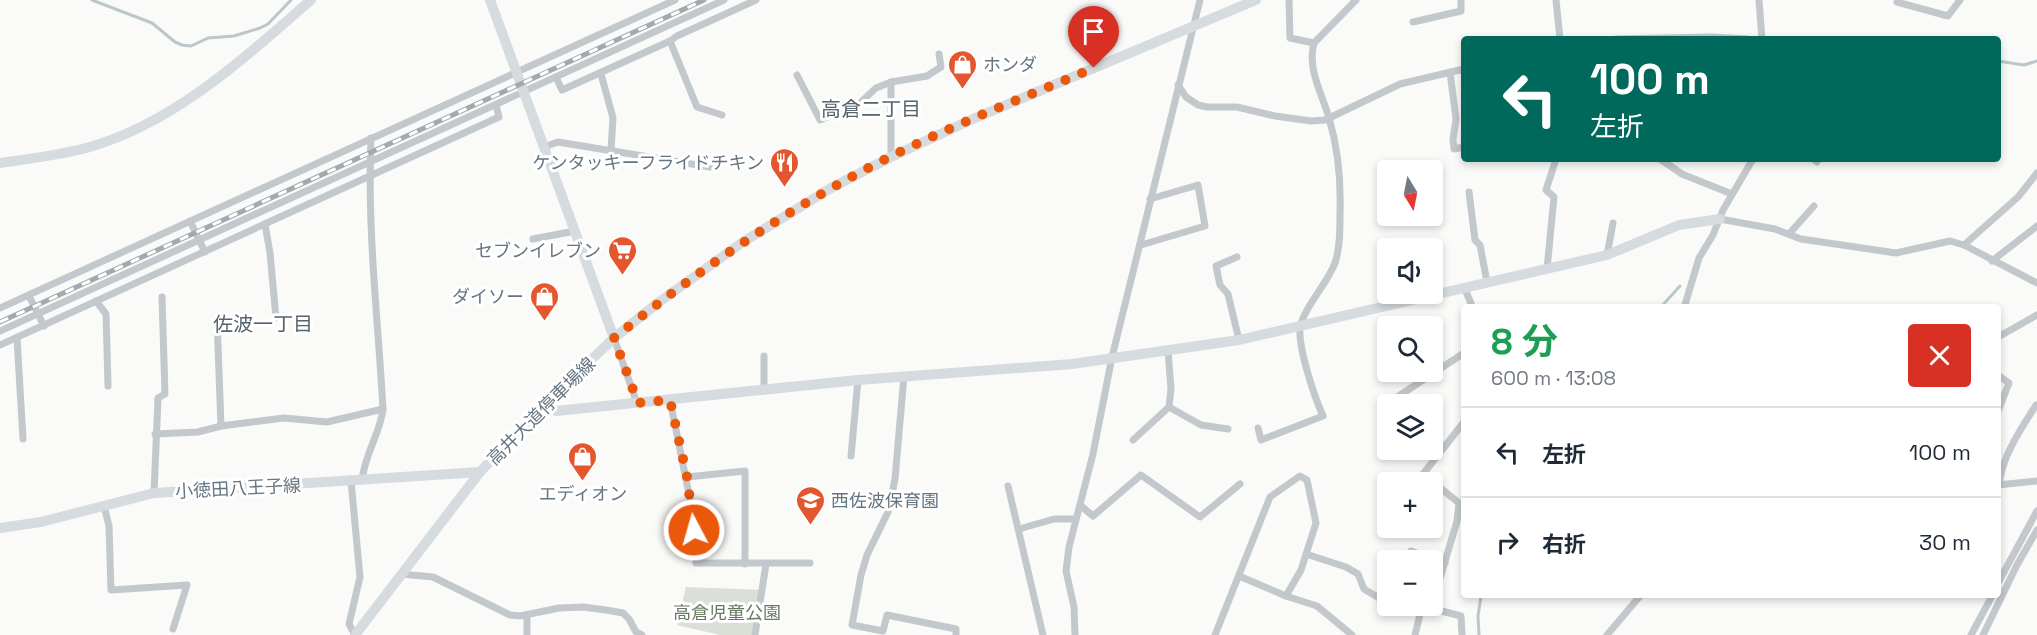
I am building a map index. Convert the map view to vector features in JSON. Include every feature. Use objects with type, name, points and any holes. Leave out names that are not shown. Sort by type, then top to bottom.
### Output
[{"type":"street","points":[[0,163],[38,158],[91,146],[146,123],[180,105],[211,84],[311,0]]},
{"type":"street","points":[[490,0],[638,403]]},
{"type":"street","points":[[0,308],[675,0]]},
{"type":"street","points":[[0,332],[724,0]]},
{"type":"street","points":[[556,77],[562,90],[601,74],[756,0]]},
{"type":"street","points":[[1074,635],[1074,607],[1066,571],[1093,454],[1112,357],[1200,0]]},
{"type":"street","name":"高井大道停車場線","points":[[355,635],[480,472],[546,403],[614,338],[659,302],[743,242],[831,188],[891,157],[975,118],[1256,0]]},
{"type":"street","points":[[1289,0],[1290,38],[1314,43]]},
{"type":"street","points":[[1258,428],[1261,440],[1323,416],[1311,385],[1300,324],[1334,264],[1340,211],[1338,160],[1329,118],[1312,66],[1311,53],[1314,43],[1356,0]]},
{"type":"street","points":[[1413,22],[1461,11],[1461,0]]},
{"type":"street","points":[[1556,0],[1560,36]]},
{"type":"street","points":[[1759,0],[1762,36]]},
{"type":"street","points":[[1897,2],[1947,16],[1960,0]]},
{"type":"street","points":[[670,41],[697,107],[722,116]]},
{"type":"street","points":[[797,75],[820,120],[860,103],[876,88],[891,82],[927,76],[941,67],[939,54]]},
{"type":"street","points":[[1178,86],[1186,97],[1198,105],[1237,107],[1311,121],[1329,118],[1400,84],[1461,70]]},
{"type":"street","points":[[1450,72],[1456,119],[1460,127],[1453,139],[1454,149],[1461,148]]},
{"type":"street","points":[[601,74],[613,118],[611,150]]},
{"type":"street","points":[[891,82],[891,157]]},
{"type":"street","points":[[0,345],[499,117],[496,105]]},
{"type":"street","points":[[355,635],[349,624],[360,577],[357,480],[382,417],[383,409],[374,283],[371,138]]},
{"type":"street","points":[[544,147],[558,142],[710,167]]},
{"type":"street","points":[[1547,269],[1554,197],[1546,190],[1555,162]]},
{"type":"street","points":[[1664,162],[1682,174],[1732,194]]},
{"type":"street","points":[[1684,304],[1696,265],[1732,194],[1751,162]]},
{"type":"street","points":[[1964,245],[2018,197],[2037,172]]},
{"type":"street","points":[[1141,245],[1205,226],[1198,185],[1150,199]]},
{"type":"street","points":[[1469,192],[1475,240],[1480,245],[1488,282]]},
{"type":"street","points":[[1789,234],[1814,206]]},
{"type":"street","points":[[546,403],[556,411],[858,380],[1072,364],[1239,340],[1300,324],[1607,255],[1679,225],[1720,219],[1775,229],[1801,239],[1896,253],[1950,241],[1964,245],[2037,284]]},
{"type":"street","points":[[190,221],[205,252]]},
{"type":"street","points":[[1607,255],[1613,223]]},
{"type":"street","points":[[265,224],[276,318]]},
{"type":"street","points":[[1992,261],[2037,226]]},
{"type":"street","points":[[533,239],[575,231]]},
{"type":"street","points":[[1237,257],[1216,266],[1220,285],[1228,294],[1239,340]]},
{"type":"street","points":[[1464,287],[1471,304]]},
{"type":"street","points":[[29,296],[44,326]]},
{"type":"street","points":[[154,493],[158,398],[165,394],[162,297]]},
{"type":"street","points":[[96,301],[106,314],[108,386]]},
{"type":"street","points":[[2001,335],[2037,315]]},
{"type":"street","points":[[217,319],[220,426]]},
{"type":"street","points":[[17,338],[23,439]]},
{"type":"street","points":[[1133,440],[1168,407],[1171,389],[1168,350]]},
{"type":"street","points":[[1402,394],[1461,355]]},
{"type":"street","points":[[764,356],[764,391]]},
{"type":"street","points":[[904,376],[895,479],[888,512],[867,555],[861,575],[852,625],[883,631],[887,615],[956,629],[956,635]]},
{"type":"street","points":[[2001,377],[2009,383],[2001,403]]},
{"type":"street","points":[[851,456],[858,380]]},
{"type":"street","points":[[670,400],[693,514],[696,563],[810,563]]},
{"type":"street","points":[[2001,478],[2016,437],[2036,405]]},
{"type":"street","points":[[1168,407],[1201,425],[1228,429]]},
{"type":"street","points":[[155,434],[198,432],[220,426],[284,418],[327,422],[383,409]]},
{"type":"street","points":[[1443,570],[1457,521],[1459,503],[1423,474],[1461,426]]},
{"type":"street","points":[[687,477],[745,471],[745,564]]},
{"type":"street","name":"小徳田八王子線","points":[[0,528],[41,522],[154,493],[480,472]]},
{"type":"street","points":[[1080,505],[1093,516],[1141,475],[1200,517],[1240,484]]},
{"type":"street","points":[[1215,635],[1270,497],[1300,476],[1307,480],[1316,523],[1301,570],[1286,596]]},
{"type":"street","points":[[2001,485],[2037,481]]},
{"type":"street","points":[[1008,486],[1043,635]]},
{"type":"street","points":[[104,506],[109,526],[111,590],[187,585],[173,629]]},
{"type":"street","points":[[2001,577],[2037,511]]},
{"type":"street","points":[[1019,529],[1054,519],[1077,519]]},
{"type":"street","points":[[2001,598],[2037,530]]},
{"type":"street","points":[[1306,554],[1346,567],[1358,574],[1364,589],[1377,597]]},
{"type":"street","points":[[755,635],[766,564]]},
{"type":"street","points":[[401,573],[433,577],[510,615],[526,615],[559,608],[623,613],[636,632],[642,635]]},
{"type":"street","points":[[1239,576],[1317,606],[1352,635]]},
{"type":"street","points":[[1607,635],[1638,598]]},
{"type":"street","points":[[1971,635],[1991,598]]},
{"type":"street","points":[[1983,635],[2001,598]]},
{"type":"street","points":[[1443,610],[1461,616],[1462,635]]},
{"type":"street","points":[[526,615],[526,635]]},
{"type":"street","points":[[1415,635],[1419,616]]},
{"type":"green space","name":"高倉児童公園","points":[[686,587],[763,590],[755,635],[720,635],[677,625]]},
{"type":"waterway","points":[[92,0],[152,23],[175,42],[191,46],[208,38],[234,36],[260,28],[268,24],[291,0]]},
{"type":"waterway","points":[[2001,61],[2024,65],[2037,61]]},
{"type":"waterway","points":[[1664,304],[1680,286]]},
{"type":"waterway","points":[[1479,635],[1478,616],[1481,598]]},
{"type":"railway","points":[[0,322],[704,0]]},
{"type":"place","name":"ホンダ","points":[[962,90]]},
{"type":"place","name":"ケンタッキーフライドチキン","points":[[785,188]]},
{"type":"place","name":"セブンイレブン","points":[[622,276]]},
{"type":"place","name":"ダイソー","points":[[545,322]]},
{"type":"place","name":"エディオン","points":[[583,482]]},
{"type":"place","name":"西佐波保育園","points":[[810,526]]},
{"type":"district","name":"高倉二丁目","points":[[871,109]]},
{"type":"district","name":"佐波一丁目","points":[[263,324]]},
{"type":"route","points":[[694,530],[687,477],[670,400],[638,403],[614,338],[659,302],[743,242],[831,188],[975,118],[1094,68]]}]
